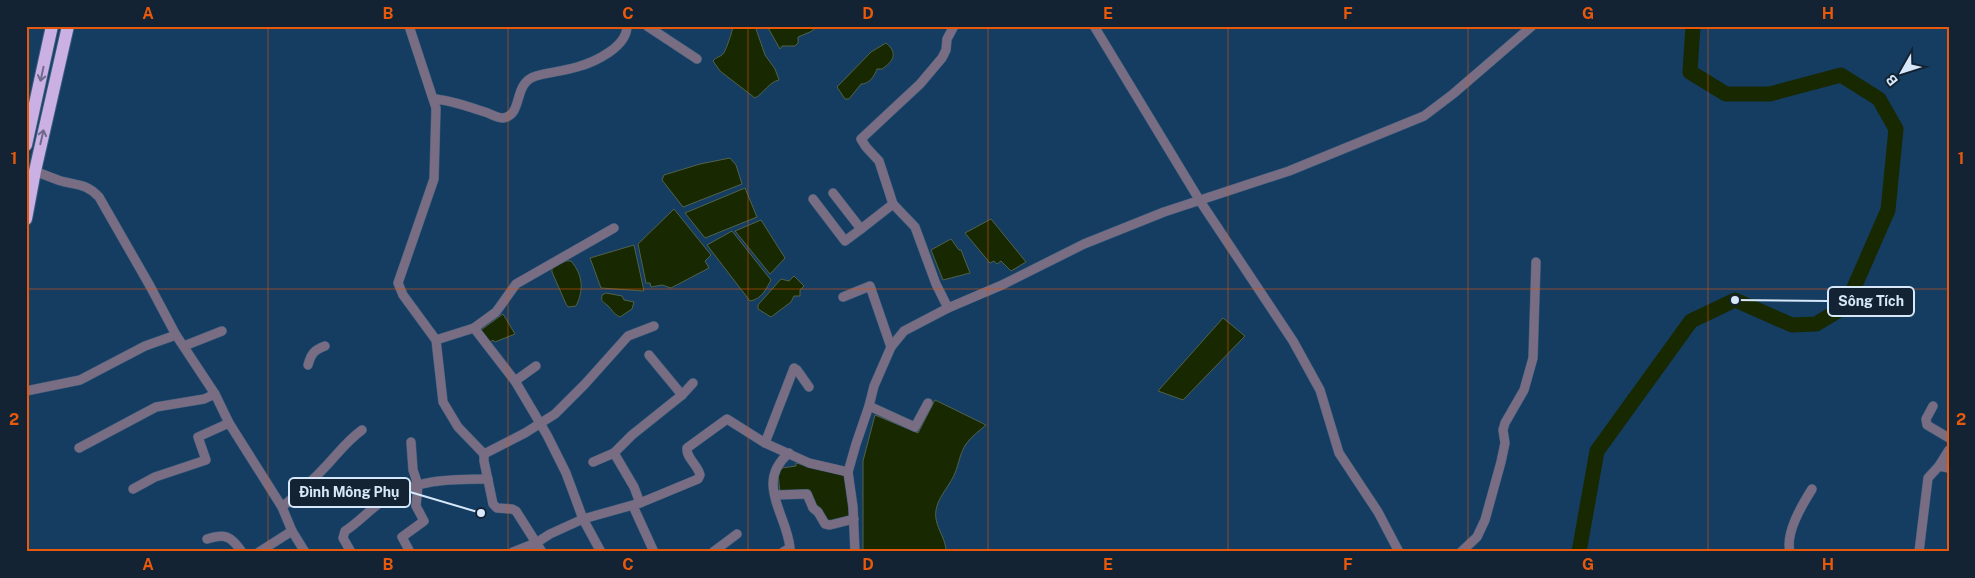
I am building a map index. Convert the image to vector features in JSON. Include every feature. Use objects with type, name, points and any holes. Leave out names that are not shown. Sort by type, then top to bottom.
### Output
[{"type":"highway","points":[[26,145],[29,117],[52,26]]},
{"type":"highway","points":[[26,219],[68,26]]},
{"type":"street","points":[[409,26],[434,99],[436,116],[434,179],[398,283],[403,295],[436,340],[443,402],[458,427],[484,454],[495,507],[516,511],[542,552]]},
{"type":"street","points":[[434,99],[445,100],[498,117],[507,116],[515,110],[520,92],[528,80],[535,76],[578,67],[596,59],[610,51],[626,37],[627,26]]},
{"type":"street","points":[[647,26],[697,59]]},
{"type":"street","points":[[948,308],[936,284],[915,227],[893,204],[879,161],[861,139],[920,84],[942,58],[946,50],[947,39],[954,26]]},
{"type":"street","points":[[1094,26],[1200,201],[1293,341],[1320,390],[1339,453],[1378,512],[1399,552]]},
{"type":"street","points":[[855,552],[854,519],[848,472],[870,406],[874,386],[891,347],[904,331],[948,308],[1002,285],[1084,244],[1164,212],[1289,171],[1424,116],[1453,94],[1532,26]]},
{"type":"street","points":[[35,171],[60,181],[79,184],[91,189],[99,197],[136,260],[176,335],[215,394],[228,423],[282,507],[292,531],[304,552]]},
{"type":"street","points":[[833,193],[861,229]]},
{"type":"street","points":[[813,199],[845,241],[893,204]]},
{"type":"street","points":[[436,340],[474,328],[496,312],[516,284],[614,228]]},
{"type":"street","points":[[1461,552],[1477,537],[1485,520],[1505,443],[1503,430],[1505,423],[1524,390],[1534,358],[1536,262]]},
{"type":"street","points":[[843,297],[870,286],[891,347]]},
{"type":"street","points":[[484,454],[539,424],[564,406],[628,336],[654,326]]},
{"type":"street","points":[[474,328],[515,381],[566,474],[583,520],[601,552]]},
{"type":"street","points":[[184,346],[222,331]]},
{"type":"street","points":[[26,391],[80,380],[145,346],[176,335]]},
{"type":"street","points":[[308,365],[310,355],[325,346]]},
{"type":"street","points":[[649,355],[682,395]]},
{"type":"street","points":[[515,381],[536,366]]},
{"type":"street","points":[[765,443],[794,368],[809,387]]},
{"type":"street","points":[[593,462],[614,453],[632,434],[682,395],[693,384]]},
{"type":"street","points":[[79,448],[156,407],[204,400],[215,394]]},
{"type":"street","points":[[870,406],[915,427],[928,403]]},
{"type":"street","points":[[1933,406],[1926,419],[1927,425],[1949,438]]},
{"type":"street","points":[[513,552],[583,520],[636,505],[698,479],[699,471],[688,455],[687,448],[727,419],[765,443],[808,463],[848,472]]},
{"type":"street","points":[[133,489],[155,477],[209,458],[198,438],[228,423]]},
{"type":"street","points":[[282,507],[295,497],[329,463],[347,441],[362,430]]},
{"type":"street","points":[[410,552],[402,537],[424,521],[416,506],[418,485],[413,470],[411,442]]},
{"type":"street","points":[[1919,552],[1928,478],[1944,467],[1949,450]]},
{"type":"street","points":[[614,453],[634,487],[636,505],[654,552]]},
{"type":"street","points":[[783,552],[790,548],[790,544],[775,502],[773,480],[779,462],[789,453]]},
{"type":"street","points":[[351,552],[343,538],[345,531],[381,501],[397,491],[418,485],[455,479],[488,479]]},
{"type":"street","points":[[1790,552],[1788,544],[1799,509],[1812,489]]},
{"type":"street","points":[[775,494],[807,494],[813,508],[818,512],[825,524],[830,525],[854,519]]},
{"type":"street","points":[[259,552],[292,531]]},
{"type":"street","points":[[206,539],[219,534],[225,535],[242,552]]},
{"type":"street","points":[[713,552],[736,534]]},
{"type":"shaded area","points":[[733,26],[755,26],[765,55],[775,69],[779,80],[772,83],[755,98],[720,71],[713,61],[724,53]]},
{"type":"shaded area","points":[[767,26],[819,26],[798,37],[798,43],[795,46],[782,46],[780,49]]},
{"type":"shaded area","points":[[886,43],[892,50],[892,60],[882,69],[877,69],[871,80],[861,84],[849,99],[845,99],[837,87],[871,52]]},
{"type":"shaded area","points":[[730,158],[736,165],[742,184],[683,207],[662,180],[664,175],[700,164]]},
{"type":"shaded area","points":[[745,188],[757,217],[705,238],[685,213]]},
{"type":"shaded area","points":[[674,209],[711,255],[705,261],[709,268],[671,288],[662,285],[651,287],[650,283],[646,283],[638,244]]},
{"type":"shaded area","points":[[991,219],[1026,262],[1011,271],[1001,261],[997,264],[994,261],[990,263],[965,233]]},
{"type":"shaded area","points":[[761,220],[785,258],[770,274],[735,231]]},
{"type":"shaded area","points":[[732,231],[771,280],[763,293],[754,300],[750,301],[707,245]]},
{"type":"shaded area","points":[[951,239],[961,250],[970,273],[943,280],[931,250]]},
{"type":"shaded area","points":[[634,245],[644,291],[601,288],[590,258]]},
{"type":"shaded area","points":[[566,261],[571,261],[580,277],[581,288],[576,306],[568,307],[552,272],[552,267]]},
{"type":"shaded area","points":[[794,276],[804,286],[800,290],[800,296],[794,296],[791,302],[771,317],[758,309],[758,305],[781,279],[789,281]]},
{"type":"shaded area","points":[[606,293],[622,296],[624,300],[634,302],[632,309],[620,317],[617,316],[602,301],[602,295]]},
{"type":"shaded area","points":[[503,314],[515,334],[495,342],[493,340],[490,342],[481,330]]},
{"type":"shaded area","points":[[1223,318],[1245,336],[1183,400],[1158,391]]},
{"type":"shaded area","points":[[935,400],[986,425],[966,444],[955,473],[937,506],[936,519],[945,543],[946,552],[863,552],[863,461],[875,415],[918,433]]},
{"type":"shaded area","points":[[796,463],[847,476],[850,517],[829,523],[814,507],[808,490],[780,493],[778,473],[782,468],[796,466]]},
{"type":"waterway","points":[[1579,552],[1597,451],[1691,321],[1735,300],[1792,325],[1816,324],[1846,306],[1888,210],[1896,129],[1879,99],[1841,75],[1770,94],[1726,94],[1690,72],[1693,26]]},
{"type":"place","name":"Sông Tích","points":[[1735,300]]},
{"type":"place","name":"Đình Mông Phụ","points":[[481,513]]}]
